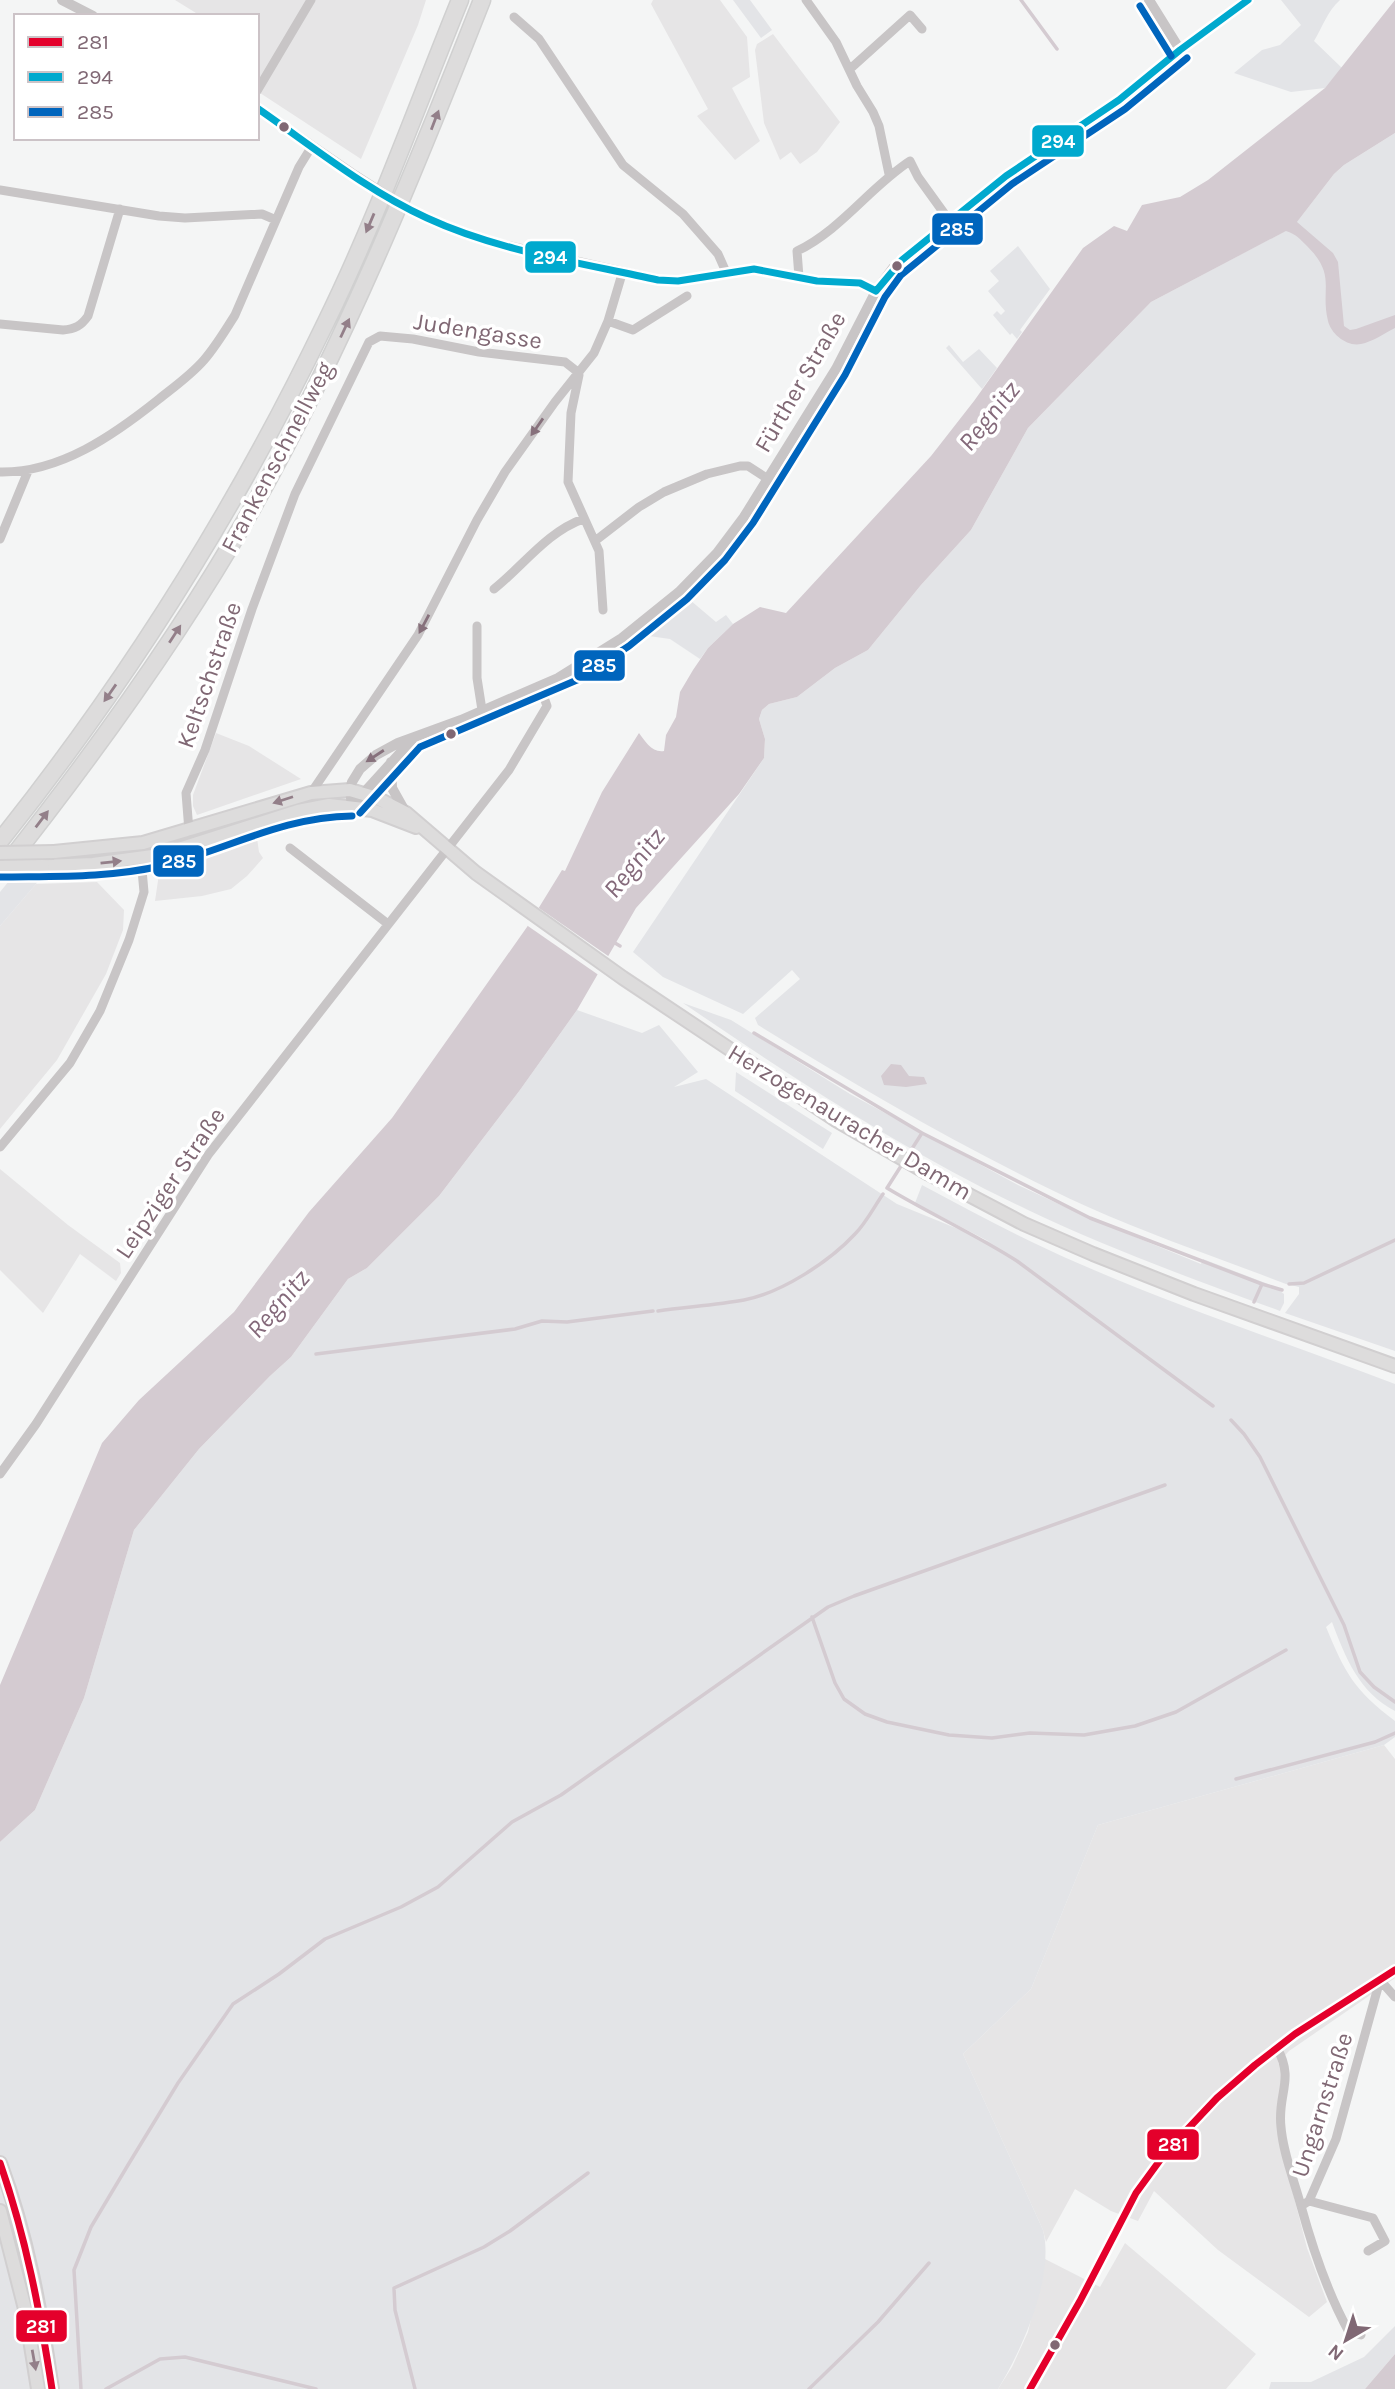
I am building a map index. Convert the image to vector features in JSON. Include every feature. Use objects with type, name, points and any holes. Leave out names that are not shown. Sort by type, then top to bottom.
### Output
[{"type":"highway","name":"Frankenschnellweg","points":[[0,841],[98,711],[154,630],[261,450],[349,272],[460,0]]},
{"type":"highway","name":"Frankenschnellweg","points":[[0,873],[141,684],[218,566],[260,495],[326,368],[371,272],[482,0]]},
{"type":"main road","points":[[0,853],[54,852],[143,843],[311,793],[357,792],[406,813]]},
{"type":"main road","name":"Herzogenauracher Damm","points":[[0,867],[141,859],[186,848],[298,811],[329,805],[352,806],[388,815],[425,832]]},
{"type":"main road","name":"Herzogenauracher Damm","points":[[406,813],[447,850],[531,914],[836,1120],[929,1174],[1024,1224],[1093,1254],[1304,1335],[1395,1366]]},
{"type":"main road","points":[[0,2163],[17,2243],[38,2389]]},
{"type":"main road","points":[[0,2211],[17,2243],[38,2305],[52,2389]]},
{"type":"street","points":[[62,0],[89,14]]},
{"type":"street","points":[[259,88],[311,0]]},
{"type":"street","points":[[806,0],[836,42],[876,119],[890,174]]},
{"type":"street","points":[[1149,0],[1180,50]]},
{"type":"street","name":"Fürther Straße","points":[[352,806],[357,792],[355,775],[366,762],[387,749],[572,671],[648,619],[680,592],[724,544],[768,479],[836,369],[876,291],[893,268],[1006,176],[1119,100],[1180,50],[1248,0]]},
{"type":"street","points":[[850,69],[910,15],[922,30]]},
{"type":"street","points":[[514,17],[539,39],[623,165],[682,215],[718,254],[726,272]]},
{"type":"street","points":[[259,109],[379,192],[426,218],[480,239],[622,274],[668,281],[726,272],[766,270],[817,281],[860,283],[876,291]]},
{"type":"street","points":[[0,472],[28,471],[80,452],[108,438],[202,363],[235,315],[299,167],[312,146]]},
{"type":"street","points":[[799,278],[797,251],[823,236],[890,174],[911,161],[918,177],[949,220]]},
{"type":"street","points":[[0,190],[185,218],[262,214],[276,220]]},
{"type":"street","points":[[0,324],[63,330],[81,325],[88,316],[120,209]]},
{"type":"street","points":[[311,793],[418,635],[505,472],[594,353],[608,321],[622,274]]},
{"type":"street","points":[[608,321],[633,330],[687,296]]},
{"type":"street","name":"Judengasse","points":[[369,342],[380,336],[413,339],[491,354],[565,362],[579,373]]},
{"type":"street","name":"Keltschstraße","points":[[189,831],[186,793],[205,750],[252,609],[295,494],[369,342]]},
{"type":"street","points":[[579,373],[571,413],[567,471],[570,490],[595,541],[600,562],[603,610]]},
{"type":"street","points":[[595,541],[648,500],[681,483],[740,466],[748,466],[768,479]]},
{"type":"street","points":[[0,539],[28,471]]},
{"type":"street","points":[[494,589],[552,536],[583,519]]},
{"type":"street","points":[[477,626],[477,678],[482,710]]},
{"type":"street","name":"Leipziger Straße","points":[[0,1474],[36,1424],[208,1155],[509,770],[547,706],[540,686]]},
{"type":"street","name":"Fürther Straße","points":[[357,792],[414,738]]},
{"type":"street","points":[[391,762],[392,788],[406,813]]},
{"type":"street","points":[[290,848],[388,924]]},
{"type":"street","points":[[0,1147],[70,1063],[100,1011],[129,940],[144,892],[141,859]]},
{"type":"street","points":[[1030,2389],[1149,2174],[1166,2152],[1217,2098],[1277,2048],[1395,1970]]},
{"type":"street","points":[[1380,1980],[1395,1997]]},
{"type":"street","name":"Ungarnstraße","points":[[1361,2335],[1349,2332],[1329,2292],[1312,2246],[1305,2203],[1336,2139],[1380,1980]]},
{"type":"street","points":[[1277,2048],[1286,2067],[1287,2078],[1282,2099],[1281,2130],[1305,2203]]},
{"type":"street","name":"Ungarnstraße","points":[[1305,2203],[1373,2218],[1384,2241],[1368,2250]]},
{"type":"shaded area","points":[[175,0],[426,0],[361,159],[259,92],[259,14],[196,13]]},
{"type":"shaded area","points":[[653,0],[720,0],[747,37],[750,77],[732,88],[760,141],[735,160],[697,116],[708,109],[651,4]]},
{"type":"shaded area","points":[[733,0],[750,0],[772,30],[761,38]]},
{"type":"shaded area","points":[[1281,0],[1340,0],[1328,14],[1314,41],[1342,68],[1325,88],[1291,92],[1234,73],[1262,50],[1280,45],[1301,25]]},
{"type":"shaded area","points":[[773,34],[840,122],[817,152],[800,164],[791,152],[780,160],[764,123],[755,50],[757,44]]},
{"type":"shaded area","points":[[1395,133],[1395,1351],[1285,1313],[1299,1294],[1299,1287],[1137,1228],[1045,1187],[920,1121],[758,1025],[755,1018],[800,979],[792,970],[743,1014],[663,977],[633,952],[764,758],[765,739],[759,719],[762,710],[769,704],[797,697],[835,668],[868,650],[921,585],[971,530],[1028,428],[1151,302],[1293,227],[1334,174]]},
{"type":"shaded area","points":[[1018,246],[1050,289],[1020,330],[1022,332],[1017,339],[1012,333],[1010,335],[993,315],[997,311],[1001,315],[1005,311],[988,291],[999,281],[990,271]]},
{"type":"shaded area","points":[[949,345],[963,362],[979,349],[997,368],[982,389],[946,348]]},
{"type":"shaded area","points":[[690,600],[716,622],[726,615],[733,624],[700,659],[670,639],[649,636]]},
{"type":"shaded area","points":[[216,733],[249,746],[301,779],[197,815],[193,806],[193,795]]},
{"type":"shaded area","points":[[257,838],[259,852],[263,858],[231,889],[202,896],[155,901],[159,874],[166,866],[241,840]]},
{"type":"shaded area","points":[[40,878],[0,926],[0,892],[9,881]]},
{"type":"shaded area","points":[[97,882],[124,910],[123,930],[106,974],[57,1060],[0,1129],[0,926],[36,884]]},
{"type":"shaded area","points":[[683,1003],[731,1020],[850,1094],[1018,1185],[1089,1218],[1201,1264],[1203,1259],[1273,1286],[1284,1294],[1280,1311],[1121,1251],[983,1188],[851,1113]]},
{"type":"shaded area","points":[[577,1010],[642,1033],[659,1025],[698,1072],[674,1087],[706,1079],[897,1204],[990,1242],[915,1203],[922,1185],[1020,1236],[1119,1280],[1395,1384],[1395,1711],[1372,1694],[1355,1673],[1332,1622],[1326,1627],[1352,1680],[1395,1721],[1395,1737],[1384,1745],[1098,1825],[1031,1989],[963,2054],[1043,2230],[1045,2248],[1044,2269],[1034,2312],[1017,2354],[998,2389],[0,2389],[0,1842],[35,1810],[84,1698],[134,1530],[199,1449],[291,1357],[348,1279],[367,1268],[439,1196]]},
{"type":"shaded area","points":[[736,1072],[832,1133],[823,1149],[735,1091]]},
{"type":"shaded area","points":[[0,1169],[68,1225],[120,1263],[121,1273],[116,1281],[80,1254],[43,1313],[0,1270]]},
{"type":"shaded area","points":[[1384,1745],[1395,1759],[1395,1978],[1289,2051],[1278,2063],[1282,2069],[1277,2131],[1307,2248],[1327,2302],[1309,2317],[1218,2250],[1154,2191],[1138,2221],[1111,2211],[1075,2189],[1046,2242],[1043,2230],[963,2054],[1031,1989],[1098,1825]]},
{"type":"shaded area","points":[[1125,2243],[1256,2354],[1226,2389],[998,2389],[1012,2367],[1028,2332],[1045,2259],[1100,2287]]},
{"type":"shaded area","points":[[1395,2326],[1395,2354],[1365,2389],[1269,2389],[1271,2382],[1311,2382],[1364,2357]]},
{"type":"water","name":"Regnitz","points":[[1395,0],[1395,133],[1334,174],[1297,222],[1333,253],[1338,262],[1344,326],[1350,330],[1356,329],[1395,315],[1395,328],[1361,344],[1350,344],[1336,335],[1328,321],[1326,282],[1322,266],[1302,241],[1286,231],[1151,302],[1028,428],[971,530],[921,585],[868,650],[835,668],[797,697],[769,704],[762,710],[759,719],[765,739],[764,758],[739,794],[636,908],[577,1010],[439,1196],[367,1268],[348,1279],[291,1357],[199,1449],[134,1530],[84,1698],[35,1810],[0,1842],[0,1685],[102,1443],[139,1400],[234,1312],[309,1212],[392,1118],[527,927],[562,870],[565,871],[602,792],[639,733],[652,748],[664,751],[666,735],[676,717],[680,692],[708,648],[733,624],[760,607],[786,613],[931,456],[974,401],[1083,248],[1114,226],[1127,231],[1142,205],[1180,197],[1208,180],[1325,88]]},
{"type":"water","points":[[891,1064],[901,1065],[909,1076],[924,1077],[927,1084],[906,1087],[884,1085],[881,1076]]},
{"type":"water","points":[[1395,2354],[1395,2389],[1365,2389]]},
{"type":"pier","points":[[536,906],[611,958],[600,976],[525,924]]},
{"type":"waterway","points":[[1021,0],[1057,49]]},
{"type":"waterway","points":[[615,943],[620,946]]},
{"type":"waterway","points":[[754,1033],[922,1133],[887,1188]]},
{"type":"waterway","points":[[922,1133],[1090,1218],[1262,1284],[1254,1302]]},
{"type":"waterway","points":[[887,1188],[1017,1261],[1213,1406]]},
{"type":"waterway","points":[[658,1311],[744,1300],[789,1283],[844,1245],[863,1225],[883,1194]]},
{"type":"waterway","points":[[1289,1284],[1304,1283],[1395,1240]]},
{"type":"waterway","points":[[1262,1284],[1282,1290]]},
{"type":"waterway","points":[[316,1354],[515,1329],[542,1321],[567,1322],[653,1311]]},
{"type":"waterway","points":[[1231,1420],[1260,1457],[1344,1625],[1360,1672],[1374,1687],[1395,1702]]},
{"type":"waterway","points":[[81,2389],[74,2270],[91,2227],[128,2165],[178,2083],[233,2004],[325,1939],[401,1907],[438,1887],[512,1822],[561,1795],[828,1607],[1165,1485]]},
{"type":"waterway","points":[[812,1617],[835,1683],[844,1699],[865,1714],[887,1722],[949,1735],[992,1738],[1030,1733],[1084,1735],[1135,1726],[1176,1712],[1286,1650]]},
{"type":"waterway","points":[[1236,1779],[1375,1742],[1395,1733]]},
{"type":"waterway","points":[[415,2389],[395,2310],[394,2288],[484,2247],[588,2173]]},
{"type":"waterway","points":[[809,2389],[878,2322],[929,2263]]},
{"type":"waterway","points":[[106,2389],[160,2359],[185,2357],[316,2389]]},
{"type":"transit line","name":"294","points":[[876,291],[902,260],[1006,176],[1119,100],[1180,50],[1248,0]]},
{"type":"transit line","name":"285","points":[[1140,6],[1171,56]]},
{"type":"transit line","name":"285","points":[[360,813],[420,747],[577,680],[629,646],[687,599],[725,560],[753,523],[845,375],[885,297],[901,275],[1012,184],[1125,109],[1187,58]]},
{"type":"transit line","name":"294","points":[[259,109],[340,167],[404,207],[454,229],[511,248],[658,280],[678,281],[754,269],[817,281],[860,283],[876,291]]},
{"type":"transit line","name":"285","points":[[0,877],[81,876],[141,870],[185,859],[301,822],[352,816]]},
{"type":"transit line","name":"281","points":[[1030,2389],[1080,2301],[1136,2193],[1166,2152],[1217,2098],[1255,2065],[1295,2034],[1395,1970]]},
{"type":"transit line","name":"281","points":[[0,2163],[31,2275],[52,2389]]}]
